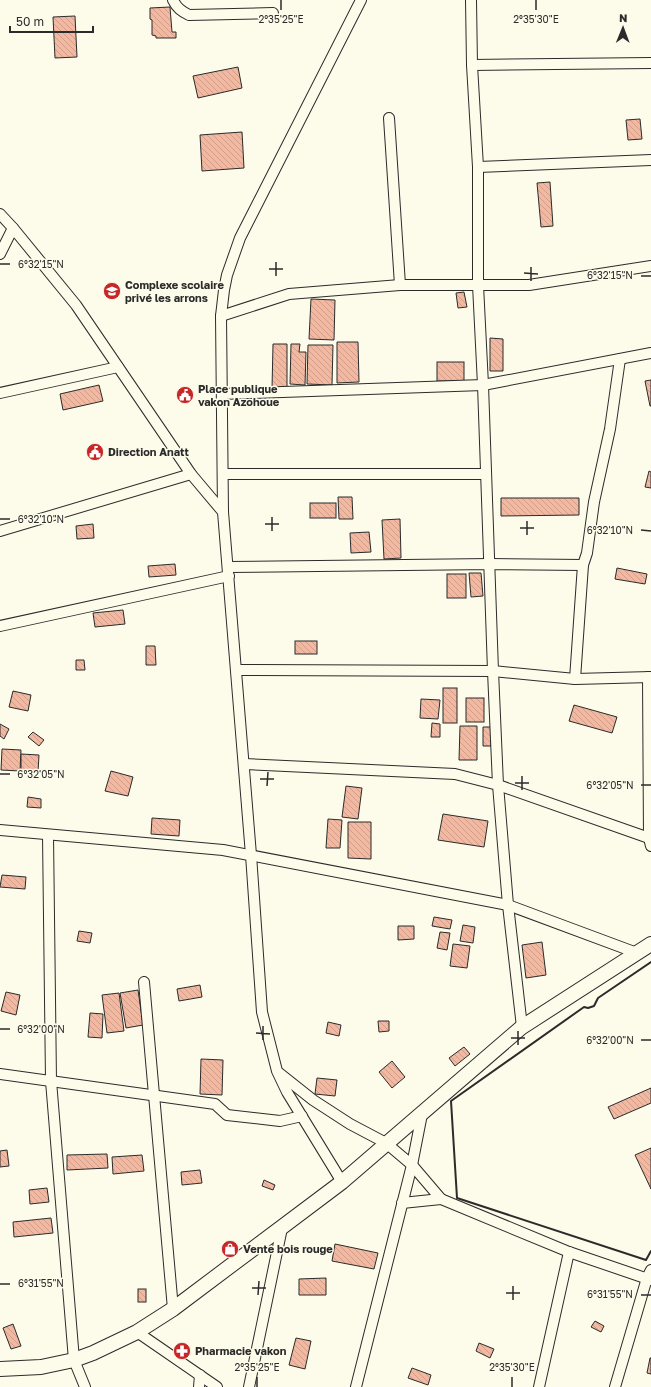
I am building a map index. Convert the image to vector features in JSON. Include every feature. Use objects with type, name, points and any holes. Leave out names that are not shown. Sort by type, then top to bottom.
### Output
[{"type":"main road","points":[[0,1369],[41,1366],[74,1360],[93,1353],[137,1332],[173,1309],[342,1182],[522,1027],[651,944]]},
{"type":"street","points":[[173,0],[176,7],[181,12],[189,15],[273,14]]},
{"type":"street","points":[[342,1182],[287,1092],[278,1071],[262,1012],[244,764],[223,512],[222,316],[227,274],[240,238],[361,0]]},
{"type":"street","points":[[471,0],[472,65],[478,167],[478,285],[490,564],[492,671],[498,785],[508,906],[522,1027]]},
{"type":"street","points":[[472,65],[651,63]]},
{"type":"street","points":[[389,118],[400,284]]},
{"type":"street","points":[[478,167],[651,160]]},
{"type":"street","points":[[0,214],[76,305],[191,474],[223,512]]},
{"type":"street","points":[[0,254],[13,228]]},
{"type":"street","points":[[222,316],[289,294],[400,284],[529,285],[651,266]]},
{"type":"street","points":[[222,394],[483,385],[651,353]]},
{"type":"street","points":[[575,679],[583,565],[594,502],[610,429],[620,359]]},
{"type":"street","points":[[0,393],[118,367]]},
{"type":"street","points":[[0,531],[191,474]]},
{"type":"street","points":[[223,474],[486,474]]},
{"type":"street","points":[[0,626],[228,571],[490,564],[583,565]]},
{"type":"street","points":[[236,670],[492,671],[575,679],[649,677],[650,842],[498,785],[455,774],[244,764]]},
{"type":"street","points":[[0,830],[223,850],[251,855],[508,906],[637,953]]},
{"type":"street","points":[[48,835],[51,1081],[74,1360],[85,1387]]},
{"type":"street","points":[[144,982],[173,1309]]},
{"type":"street","points":[[278,1071],[313,1100],[350,1124],[386,1143],[412,1164],[441,1199],[569,1252],[650,1276],[615,1387]]},
{"type":"street","points":[[0,1074],[154,1094],[215,1104],[227,1116],[280,1121],[302,1116]]},
{"type":"street","points":[[356,1387],[412,1164],[422,1114]]},
{"type":"street","points":[[402,1203],[441,1199]]},
{"type":"street","points":[[249,1387],[282,1228]]},
{"type":"street","points":[[539,1387],[569,1252]]},
{"type":"street","points":[[137,1332],[217,1387]]},
{"type":"street","points":[[199,1387],[200,1375]]},
{"type":"building","points":[[170,7],[172,32],[176,32],[176,38],[156,38],[156,36],[152,35],[150,8]]},
{"type":"building","points":[[75,16],[77,57],[55,58],[53,17]]},
{"type":"building","points":[[238,67],[242,88],[198,98],[193,76]]},
{"type":"building","points":[[640,119],[642,139],[628,140],[626,120]]},
{"type":"building","points":[[242,132],[244,168],[202,171],[200,135]]},
{"type":"building","points":[[550,182],[553,226],[541,227],[537,183]]},
{"type":"building","points":[[464,292],[467,307],[458,308],[456,293]]},
{"type":"building","points":[[311,299],[335,300],[334,340],[309,339]]},
{"type":"building","points":[[490,338],[503,339],[503,371],[490,371]]},
{"type":"building","points":[[337,342],[358,342],[359,382],[337,383]]},
{"type":"building","points":[[273,344],[287,344],[287,389],[272,389]]},
{"type":"building","points":[[291,344],[300,344],[299,352],[306,352],[305,385],[290,384]]},
{"type":"building","points":[[308,345],[333,345],[332,385],[307,384]]},
{"type":"building","points":[[437,362],[464,362],[464,381],[437,381]]},
{"type":"building","points":[[651,380],[651,406],[650,406],[645,381]]},
{"type":"building","points":[[99,385],[103,401],[63,410],[60,394]]},
{"type":"building","points":[[649,471],[651,472],[651,488],[645,487]]},
{"type":"building","points":[[338,497],[352,497],[353,519],[339,519]]},
{"type":"building","points":[[501,498],[579,498],[579,515],[501,516]]},
{"type":"building","points":[[310,503],[336,503],[336,518],[310,518]]},
{"type":"building","points":[[400,519],[401,558],[384,559],[382,520]]},
{"type":"building","points":[[93,524],[94,538],[77,539],[76,526]]},
{"type":"building","points":[[369,532],[371,552],[351,553],[350,533]]},
{"type":"building","points":[[175,564],[176,575],[149,577],[148,566]]},
{"type":"building","points":[[617,568],[647,574],[645,584],[615,579]]},
{"type":"building","points":[[469,573],[481,573],[483,596],[471,597]]},
{"type":"building","points":[[447,574],[466,574],[466,598],[447,598]]},
{"type":"building","points":[[123,610],[125,624],[95,627],[93,613]]},
{"type":"building","points":[[295,641],[317,641],[317,654],[295,654]]},
{"type":"building","points":[[146,646],[155,646],[156,665],[146,665]]},
{"type":"building","points":[[76,660],[84,660],[85,670],[76,670]]},
{"type":"building","points":[[443,688],[457,688],[457,723],[443,723]]},
{"type":"building","points":[[13,691],[31,695],[28,711],[9,707]]},
{"type":"building","points":[[466,698],[484,698],[484,722],[466,722]]},
{"type":"building","points":[[421,699],[440,700],[438,719],[420,718]]},
{"type":"building","points":[[574,705],[617,717],[612,733],[569,721]]},
{"type":"building","points":[[432,723],[440,724],[440,737],[431,737]]},
{"type":"building","points":[[0,724],[9,729],[4,739],[0,736]]},
{"type":"building","points":[[460,726],[477,726],[477,760],[459,760]]},
{"type":"building","points":[[483,727],[492,727],[491,746],[483,746]]},
{"type":"building","points":[[33,732],[44,740],[39,746],[28,737]]},
{"type":"building","points":[[2,749],[21,750],[20,771],[1,770]]},
{"type":"building","points":[[21,754],[39,755],[38,772],[21,771]]},
{"type":"building","points":[[111,771],[133,777],[128,796],[105,791]]},
{"type":"building","points":[[346,786],[362,788],[358,819],[342,817]]},
{"type":"building","points":[[28,797],[41,799],[41,808],[27,807]]},
{"type":"building","points":[[443,814],[488,821],[484,847],[438,840]]},
{"type":"building","points":[[152,818],[180,820],[179,836],[151,834]]},
{"type":"building","points":[[328,819],[342,820],[340,848],[326,848]]},
{"type":"building","points":[[348,822],[371,822],[371,859],[348,858]]},
{"type":"building","points":[[2,875],[26,877],[25,889],[0,887]]},
{"type":"building","points":[[434,917],[452,920],[450,929],[432,926]]},
{"type":"building","points":[[463,925],[475,927],[473,943],[460,941]]},
{"type":"building","points":[[398,926],[414,926],[414,939],[398,940]]},
{"type":"building","points":[[79,931],[92,933],[90,943],[77,941]]},
{"type":"building","points":[[440,932],[450,933],[447,950],[437,948]]},
{"type":"building","points":[[542,942],[546,975],[526,978],[522,945]]},
{"type":"building","points":[[453,944],[470,946],[467,968],[450,966]]},
{"type":"building","points":[[200,985],[202,997],[179,1001],[177,989]]},
{"type":"building","points":[[138,990],[143,1025],[126,1028],[120,993]]},
{"type":"building","points":[[6,992],[20,995],[16,1015],[1,1011]]},
{"type":"building","points":[[119,993],[124,1031],[107,1033],[102,995]]},
{"type":"building","points":[[90,1013],[103,1014],[102,1038],[88,1037]]},
{"type":"building","points":[[378,1021],[389,1021],[389,1031],[379,1032]]},
{"type":"building","points":[[328,1022],[341,1025],[339,1036],[326,1033]]},
{"type":"building","points":[[464,1047],[470,1054],[455,1066],[449,1058]]},
{"type":"building","points":[[201,1059],[223,1060],[222,1095],[200,1094]]},
{"type":"building","points":[[392,1061],[405,1077],[392,1088],[379,1072]]},
{"type":"building","points":[[317,1078],[337,1080],[335,1096],[315,1094]]},
{"type":"building","points":[[651,1088],[651,1103],[614,1119],[608,1107]]},
{"type":"building","points":[[651,1148],[651,1189],[635,1155]]},
{"type":"building","points":[[7,1150],[9,1166],[0,1167],[0,1151]]},
{"type":"building","points":[[107,1154],[108,1168],[67,1170],[67,1155]]},
{"type":"building","points":[[142,1155],[144,1171],[113,1174],[112,1157]]},
{"type":"building","points":[[200,1170],[202,1183],[182,1185],[181,1172]]},
{"type":"building","points":[[264,1180],[275,1185],[273,1190],[262,1186]]},
{"type":"building","points":[[47,1188],[49,1202],[30,1204],[29,1190]]},
{"type":"building","points":[[51,1218],[53,1233],[14,1237],[13,1222]]},
{"type":"building","points":[[335,1244],[378,1253],[374,1269],[332,1261]]},
{"type":"building","points":[[326,1278],[326,1295],[299,1295],[299,1279]]},
{"type":"building","points":[[138,1289],[146,1289],[146,1302],[138,1302]]},
{"type":"building","points":[[595,1321],[604,1326],[601,1332],[591,1327]]},
{"type":"building","points":[[13,1324],[21,1346],[11,1349],[3,1328]]},
{"type":"building","points":[[296,1338],[311,1341],[305,1369],[289,1365]]},
{"type":"building","points":[[479,1343],[494,1349],[490,1358],[476,1351]]},
{"type":"building","points":[[651,1358],[651,1374],[647,1373]]},
{"type":"building","points":[[412,1368],[431,1375],[428,1385],[408,1378]]},
{"type":"wall","points":[[651,962],[598,998],[594,1006],[588,1008],[584,1007],[451,1101],[457,1198],[646,1260],[651,1251]]},
{"type":"place","name":"Complexe scolaire privé les arrons","points":[[112,291]]},
{"type":"place","name":"Place publique vakon Azohoue","points":[[185,395]]},
{"type":"place","name":"Direction Anatt","points":[[95,452]]},
{"type":"place","name":"Vente bois rouge","points":[[230,1249]]},
{"type":"place","name":"Pharmacie vakon","points":[[182,1351]]}]
